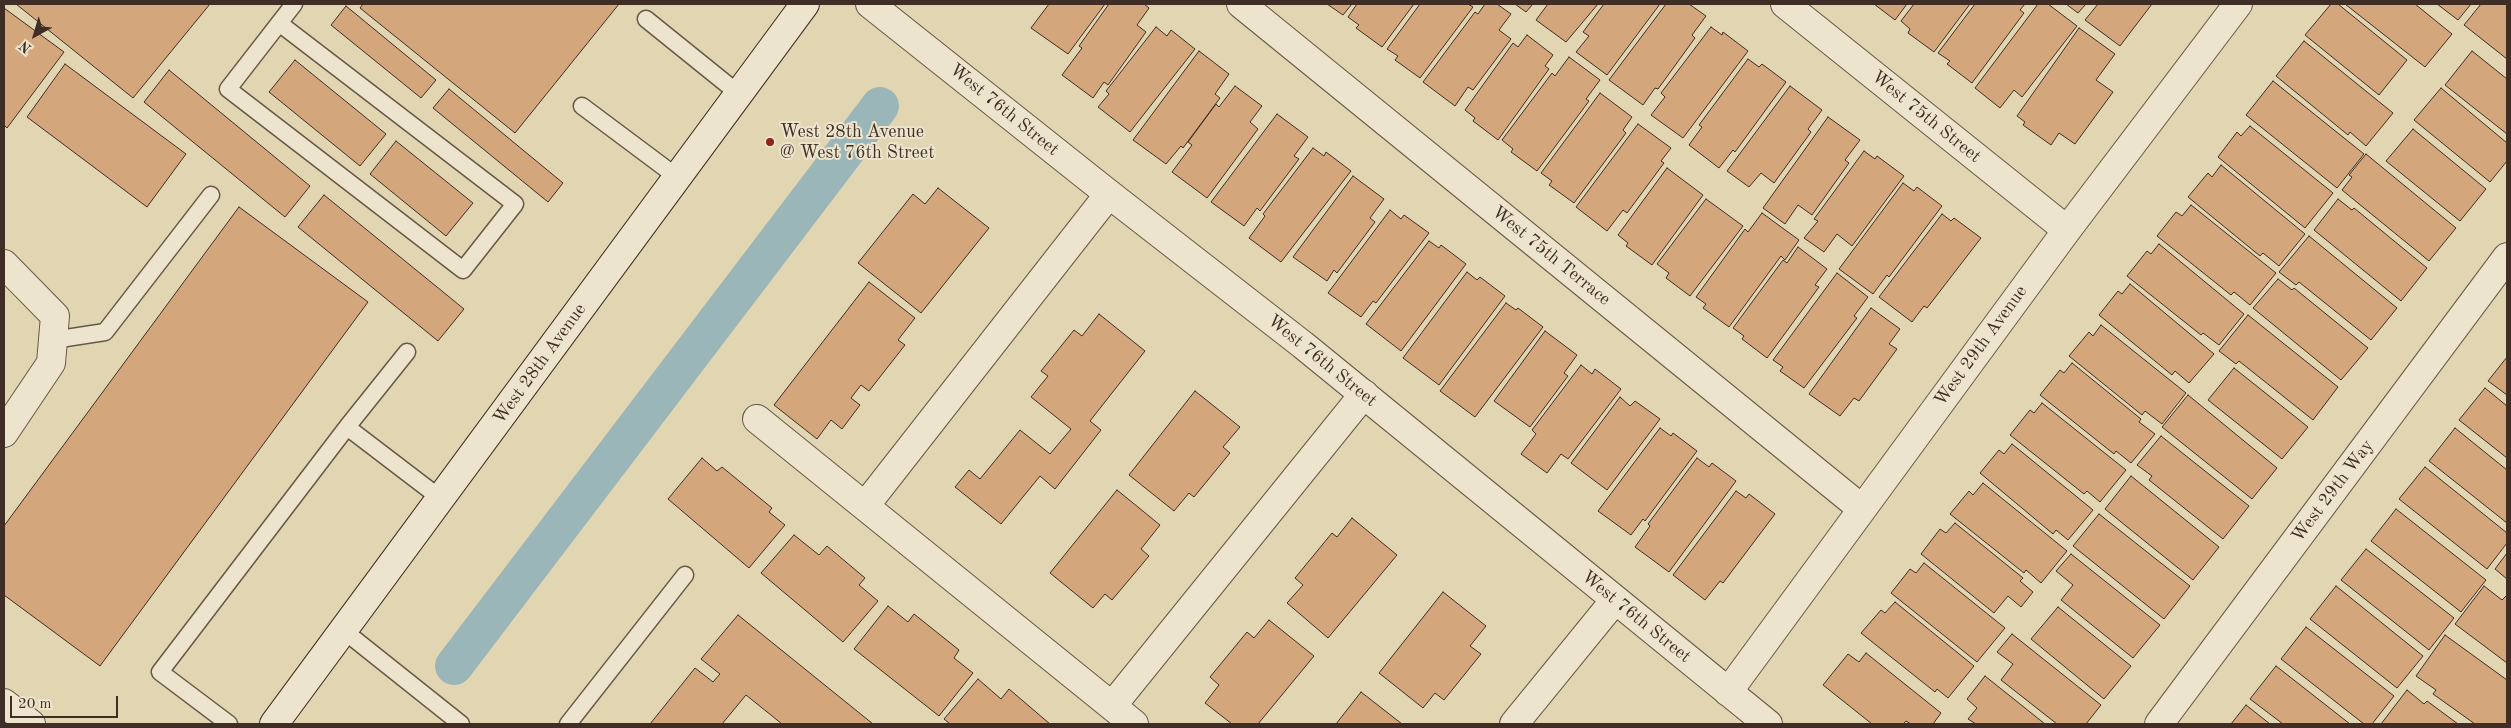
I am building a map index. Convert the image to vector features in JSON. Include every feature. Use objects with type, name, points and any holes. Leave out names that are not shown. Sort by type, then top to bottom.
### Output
[{"type":"street","name":"West 28th Avenue","points":[[274,724],[805,4]]},
{"type":"street","name":"West 76th Street","points":[[870,4],[1108,194],[1364,394],[1768,724]]},
{"type":"street","name":"West 75th Terrace","points":[[1241,4],[1861,508]]},
{"type":"street","name":"West 75th Street","points":[[1785,4],[2067,230]]},
{"type":"street","name":"West 29th Avenue","points":[[1728,692],[1861,508],[2067,230],[2238,4]]},
{"type":"street","points":[[865,506],[1108,194]]},
{"type":"street","name":"West 29th Way","points":[[2159,724],[2507,257]]},
{"type":"street","points":[[4,264],[56,316],[51,363],[4,432]]},
{"type":"street","points":[[1112,706],[1364,394]]},
{"type":"street","points":[[757,419],[1134,724]]},
{"type":"street","points":[[1514,724],[1615,600]]},
{"type":"street","points":[[4,703],[31,724]]},
{"type":"lane","points":[[279,23],[515,204],[463,270],[228,89],[279,23],[294,4]]},
{"type":"lane","points":[[646,19],[739,94]]},
{"type":"lane","points":[[582,106],[677,178]]},
{"type":"lane","points":[[53,340],[105,332],[211,195]]},
{"type":"lane","points":[[229,724],[160,672],[347,427],[407,352]]},
{"type":"lane","points":[[347,427],[440,498]]},
{"type":"lane","points":[[568,724],[685,576]]},
{"type":"lane","points":[[343,630],[461,724]]},
{"type":"building","points":[[16,4],[210,4],[133,98]]},
{"type":"building","points":[[363,4],[619,4],[515,133],[360,8]]},
{"type":"building","points":[[1049,4],[1105,4],[1068,54],[1031,28]]},
{"type":"building","points":[[1109,4],[1144,4],[1149,8],[1137,25],[1146,32],[1108,85],[1104,82],[1093,98],[1062,75],[1082,48],[1079,46]]},
{"type":"building","points":[[1327,4],[1352,4],[1343,15]]},
{"type":"building","points":[[1357,4],[1414,4],[1382,47],[1356,28],[1359,25],[1348,17]]},
{"type":"building","points":[[1420,4],[1468,4],[1473,7],[1420,78],[1395,60],[1398,56],[1387,49]]},
{"type":"building","points":[[1485,4],[1497,4],[1511,14],[1499,30],[1511,39],[1473,90],[1468,87],[1455,106],[1423,82],[1475,12],[1478,14]]},
{"type":"building","points":[[1515,4],[1533,4],[1526,12]]},
{"type":"building","points":[[1548,4],[1598,4],[1566,42],[1536,20]]},
{"type":"building","points":[[1604,4],[1660,4],[1607,75],[1576,52],[1589,36],[1583,32]]},
{"type":"building","points":[[1666,4],[1689,4],[1706,16],[1692,35],[1695,38],[1658,89],[1655,88],[1643,105],[1609,80]]},
{"type":"building","points":[[1874,4],[1907,4],[1895,20]]},
{"type":"building","points":[[1914,4],[1970,4],[1934,52],[1908,33],[1910,29],[1901,21]]},
{"type":"building","points":[[1975,4],[2025,4],[2020,10],[2024,13],[1972,83],[1947,64],[1950,61],[1938,53]]},
{"type":"building","points":[[2038,4],[2048,4],[2077,26],[2022,97],[2014,90],[2000,108],[1975,88]]},
{"type":"building","points":[[2066,4],[2086,4],[2078,13]]},
{"type":"building","points":[[2098,4],[2152,4],[2120,46],[2085,20]]},
{"type":"building","points":[[2331,4],[2338,4],[2407,60],[2379,95],[2305,35]]},
{"type":"building","points":[[2345,4],[2415,4],[2452,34],[2425,67]]},
{"type":"building","points":[[2437,4],[2471,4],[2458,20]]},
{"type":"building","points":[[2481,4],[2505,4],[2507,6],[2507,59],[2464,25]]},
{"type":"building","points":[[346,6],[436,80],[421,98],[331,25]]},
{"type":"building","points":[[4,8],[64,52],[7,128],[4,125]]},
{"type":"building","points":[[1156,27],[1167,36],[1171,30],[1195,49],[1130,132],[1098,107],[1109,94],[1106,91]]},
{"type":"building","points":[[1711,27],[1722,35],[1723,32],[1748,51],[1683,138],[1651,115],[1665,97],[1661,93]]},
{"type":"building","points":[[2079,28],[2115,54],[2096,80],[2113,92],[2075,144],[2059,133],[2051,145],[2023,125],[2025,122],[2017,116]]},
{"type":"building","points":[[1527,35],[1553,55],[1545,66],[1549,69],[1498,140],[1473,121],[1475,118],[1465,110],[1513,43],[1518,47]]},
{"type":"building","points":[[2304,41],[2393,113],[2366,146],[2350,132],[2348,135],[2276,76]]},
{"type":"building","points":[[1199,51],[1229,74],[1215,94],[1220,98],[1183,148],[1181,146],[1166,164],[1133,140]]},
{"type":"building","points":[[2472,51],[2507,79],[2507,134],[2445,85]]},
{"type":"building","points":[[1569,57],[1600,80],[1586,99],[1589,101],[1537,171],[1511,152],[1513,149],[1502,140],[1552,73],[1555,76]]},
{"type":"building","points":[[1748,59],[1759,67],[1762,64],[1786,82],[1735,152],[1733,150],[1719,168],[1689,145],[1702,127],[1699,125]]},
{"type":"building","points":[[295,60],[386,134],[360,166],[269,92]]},
{"type":"building","points":[[65,64],[186,154],[147,207],[27,117]]},
{"type":"building","points":[[169,70],[310,186],[285,217],[144,102]]},
{"type":"building","points":[[2273,81],[2364,154],[2337,188],[2246,115]]},
{"type":"building","points":[[1235,86],[1262,106],[1250,122],[1258,129],[1207,198],[1172,172],[1192,145],[1188,142],[1216,104],[1219,107]]},
{"type":"building","points":[[1790,86],[1822,110],[1808,129],[1811,132],[1774,183],[1761,173],[1749,187],[1727,171]]},
{"type":"building","points":[[2441,88],[2507,143],[2507,161],[2490,182],[2414,120]]},
{"type":"building","points":[[449,89],[563,183],[548,202],[433,108]]},
{"type":"building","points":[[1600,93],[1632,117],[1623,130],[1626,133],[1574,203],[1549,185],[1552,181],[1541,173]]},
{"type":"building","points":[[1277,114],[1308,137],[1294,156],[1299,159],[1260,211],[1257,208],[1244,226],[1211,202]]},
{"type":"building","points":[[1828,117],[1860,140],[1845,160],[1849,163],[1812,215],[1798,205],[1785,224],[1763,208]]},
{"type":"building","points":[[1638,124],[1671,148],[1661,161],[1664,163],[1627,213],[1623,210],[1607,231],[1576,207]]},
{"type":"building","points":[[2250,126],[2333,193],[2305,228],[2218,157],[2237,132],[2241,136]]},
{"type":"building","points":[[2413,129],[2486,189],[2460,221],[2386,161]]},
{"type":"building","points":[[396,141],[473,203],[446,236],[370,174]]},
{"type":"building","points":[[1313,148],[1324,156],[1326,152],[1351,171],[1281,262],[1249,238],[1265,216],[1263,214]]},
{"type":"building","points":[[1864,151],[1875,159],[1877,156],[1904,176],[1852,246],[1837,234],[1824,252],[1804,238],[1818,221],[1814,219]]},
{"type":"building","points":[[2366,154],[2456,228],[2429,261],[2342,190],[2352,177],[2349,175]]},
{"type":"building","points":[[2221,165],[2305,234],[2279,266],[2263,253],[2260,256],[2188,197],[2208,173],[2212,177]]},
{"type":"building","points":[[1667,168],[1703,195],[1652,265],[1626,246],[1628,243],[1618,235]]},
{"type":"building","points":[[1353,176],[1384,199],[1370,218],[1375,222],[1337,273],[1334,270],[1327,281],[1293,257]]},
{"type":"building","points":[[1903,183],[1914,191],[1917,187],[1942,206],[1889,277],[1887,275],[1873,294],[1839,269]]},
{"type":"building","points":[[938,188],[989,228],[921,313],[858,263],[913,194],[925,204]]},
{"type":"building","points":[[324,195],[464,309],[438,341],[298,227]]},
{"type":"building","points":[[1706,199],[1743,226],[1690,296],[1666,278],[1669,273],[1657,264]]},
{"type":"building","points":[[2338,199],[2352,210],[2354,208],[2427,268],[2401,301],[2314,230]]},
{"type":"building","points":[[2191,205],[2276,273],[2250,305],[2234,292],[2231,295],[2157,236],[2176,212],[2182,216]]},
{"type":"building","points":[[239,207],[368,302],[100,666],[4,595],[4,526]]},
{"type":"building","points":[[1390,210],[1401,219],[1404,215],[1429,233],[1376,303],[1373,301],[1361,317],[1328,293]]},
{"type":"building","points":[[1762,213],[1799,240],[1785,260],[1781,256],[1729,327],[1703,308],[1706,304],[1696,297],[1745,229],[1748,232]]},
{"type":"building","points":[[1942,214],[1951,221],[1954,218],[1981,238],[1927,308],[1924,306],[1912,322],[1879,297]]},
{"type":"building","points":[[2309,236],[2397,308],[2371,340],[2299,282],[2296,285],[2279,272]]},
{"type":"building","points":[[1429,241],[1439,248],[1441,245],[1466,264],[1401,351],[1366,324]]},
{"type":"building","points":[[2159,244],[2244,314],[2219,345],[2203,333],[2201,335],[2127,276],[2147,251],[2151,254]]},
{"type":"building","points":[[1798,247],[1827,269],[1815,285],[1819,287],[1767,358],[1742,339],[1744,336],[1733,328],[1783,260],[1787,263]]},
{"type":"building","points":[[1467,272],[1477,280],[1480,277],[1505,296],[1439,385],[1403,358]]},
{"type":"building","points":[[1837,273],[1868,297],[1854,316],[1857,318],[1804,388],[1780,371],[1783,367],[1773,360]]},
{"type":"building","points":[[2278,279],[2292,290],[2294,288],[2368,348],[2341,380],[2253,308]]},
{"type":"building","points":[[869,282],[915,318],[898,340],[905,345],[869,391],[861,385],[851,398],[860,405],[842,429],[831,420],[817,439],[774,405]]},
{"type":"building","points":[[2130,284],[2214,354],[2189,383],[2175,371],[2172,375],[2099,315],[2118,291],[2122,294]]},
{"type":"building","points":[[1506,303],[1516,310],[1518,308],[1543,327],[1475,417],[1440,391]]},
{"type":"building","points":[[1871,308],[1900,329],[1889,344],[1897,349],[1859,401],[1854,398],[1840,416],[1809,394]]},
{"type":"building","points":[[1099,314],[1145,351],[1090,421],[1101,430],[1055,489],[1040,476],[1001,524],[955,487],[969,470],[980,479],[1020,430],[1050,454],[1071,429],[1031,397],[1048,376],[1041,371],[1074,330],[1082,336]]},
{"type":"building","points":[[2248,315],[2338,387],[2313,420],[2239,361],[2236,364],[2219,351]]},
{"type":"building","points":[[2101,325],[2186,393],[2162,424],[2145,411],[2142,415],[2069,356],[2089,332],[2093,336]]},
{"type":"building","points":[[1545,331],[1577,355],[1564,373],[1568,376],[1530,427],[1494,401]]},
{"type":"building","points":[[2507,357],[2507,395],[2488,381]]},
{"type":"building","points":[[2072,363],[2141,419],[2139,422],[2155,434],[2131,463],[2116,451],[2114,454],[2040,395],[2060,370],[2064,373]]},
{"type":"building","points":[[1581,365],[1592,374],[1595,369],[1621,389],[1568,459],[1561,454],[1547,473],[1521,454],[1536,434],[1532,430]]},
{"type":"building","points":[[2234,368],[2308,427],[2282,459],[2208,400]]},
{"type":"building","points":[[2485,388],[2507,406],[2507,458],[2459,420]]},
{"type":"building","points":[[1195,391],[1240,427],[1223,447],[1230,453],[1194,497],[1189,493],[1174,511],[1129,475]]},
{"type":"building","points":[[2188,395],[2277,468],[2252,499],[2162,427]]},
{"type":"building","points":[[1620,397],[1630,406],[1635,401],[1660,419],[1607,490],[1571,463]]},
{"type":"building","points":[[2042,403],[2126,470],[2100,502],[2087,491],[2084,494],[2010,435],[2030,410],[2034,413]]},
{"type":"building","points":[[1660,428],[1671,436],[1673,433],[1697,451],[1645,521],[1643,519],[1631,535],[1598,511]]},
{"type":"building","points":[[2455,428],[2507,470],[2507,523],[2429,461]]},
{"type":"building","points":[[2161,436],[2249,506],[2223,539],[2149,480],[2152,476],[2137,465]]},
{"type":"building","points":[[2012,444],[2093,510],[2068,540],[2056,530],[2053,534],[1980,473],[1999,450],[2004,454]]},
{"type":"building","points":[[702,458],[717,471],[722,467],[772,508],[769,512],[785,525],[749,568],[668,499]]},
{"type":"building","points":[[1697,458],[1709,467],[1712,463],[1736,481],[1669,572],[1635,547],[1650,526],[1648,524]]},
{"type":"building","points":[[2425,467],[2507,533],[2507,543],[2487,569],[2399,499]]},
{"type":"building","points":[[2131,476],[2219,547],[2193,580],[2105,509]]},
{"type":"building","points":[[1983,483],[2067,551],[2041,583],[2026,570],[2024,573],[1950,514],[1969,491],[1973,495]]},
{"type":"building","points":[[1117,490],[1160,525],[1141,549],[1149,556],[1112,600],[1105,594],[1093,608],[1050,573]]},
{"type":"building","points":[[1736,491],[1746,498],[1749,494],[1775,514],[1723,583],[1720,581],[1705,600],[1673,575]]},
{"type":"building","points":[[2396,509],[2486,580],[2461,612],[2371,541]]},
{"type":"building","points":[[2099,514],[2190,586],[2164,619],[2073,546]]},
{"type":"building","points":[[1352,518],[1397,555],[1328,638],[1287,603],[1303,585],[1295,578],[1332,533],[1337,537]]},
{"type":"building","points":[[1955,523],[2023,578],[2020,581],[2033,592],[2021,607],[2008,596],[1994,613],[1921,554],[1940,529],[1946,533]]},
{"type":"building","points":[[794,535],[819,555],[827,546],[865,578],[859,585],[878,601],[843,642],[761,573]]},
{"type":"building","points":[[2366,549],[2454,618],[2429,650],[2341,580]]},
{"type":"building","points":[[2507,553],[2507,579],[2495,569]]},
{"type":"building","points":[[2071,554],[2160,625],[2133,658],[2061,600],[2073,585],[2056,571]]},
{"type":"building","points":[[1924,563],[2005,628],[1977,662],[1891,593],[1910,569],[1916,573]]},
{"type":"building","points":[[2336,586],[2423,656],[2397,688],[2310,619]]},
{"type":"building","points":[[2484,586],[2502,600],[2507,595],[2507,663],[2455,624]]},
{"type":"building","points":[[1443,592],[1486,626],[1470,646],[1481,654],[1444,700],[1435,693],[1423,708],[1379,673]]},
{"type":"building","points":[[1895,602],[1974,666],[1948,698],[1937,689],[1935,692],[1861,633],[1881,610],[1885,613]]},
{"type":"building","points":[[888,606],[908,622],[914,614],[959,650],[954,658],[973,673],[939,716],[854,649]]},
{"type":"building","points":[[2058,607],[2131,666],[2104,699],[2031,639]]},
{"type":"building","points":[[738,615],[873,724],[782,724],[746,695],[722,724],[650,724],[695,668],[713,682],[720,674],[701,659]]},
{"type":"building","points":[[1269,620],[1314,656],[1258,724],[1232,724],[1205,703],[1219,685],[1210,677],[1247,632],[1254,638]]},
{"type":"building","points":[[2306,627],[2394,696],[2372,724],[2364,724],[2281,659]]},
{"type":"building","points":[[2012,634],[2101,705],[2086,724],[2057,724],[2001,680],[2013,664],[1997,652]]},
{"type":"building","points":[[2445,635],[2507,680],[2507,724],[2475,724],[2433,694],[2436,690],[2416,676]]},
{"type":"building","points":[[1866,653],[1941,713],[1933,724],[1911,724],[1906,721],[1903,724],[1872,724],[1823,685],[1848,654],[1859,662]]},
{"type":"building","points":[[2276,666],[2350,724],[2283,724],[2250,699]]},
{"type":"building","points":[[1985,676],[2045,724],[1976,724],[1968,719],[1977,708],[1967,699]]},
{"type":"building","points":[[978,679],[1001,699],[1009,689],[1050,724],[950,724],[944,719]]},
{"type":"building","points":[[2407,690],[2424,704],[2427,701],[2458,724],[2381,724]]},
{"type":"building","points":[[1361,692],[1402,724],[1336,724]]},
{"type":"building","points":[[2246,705],[2270,724],[2231,724]]},
{"type":"waterway","points":[[454,666],[880,106]]},
{"type":"place","name":"West 28th Avenue @ West 76th Street","points":[[770,142]]}]
